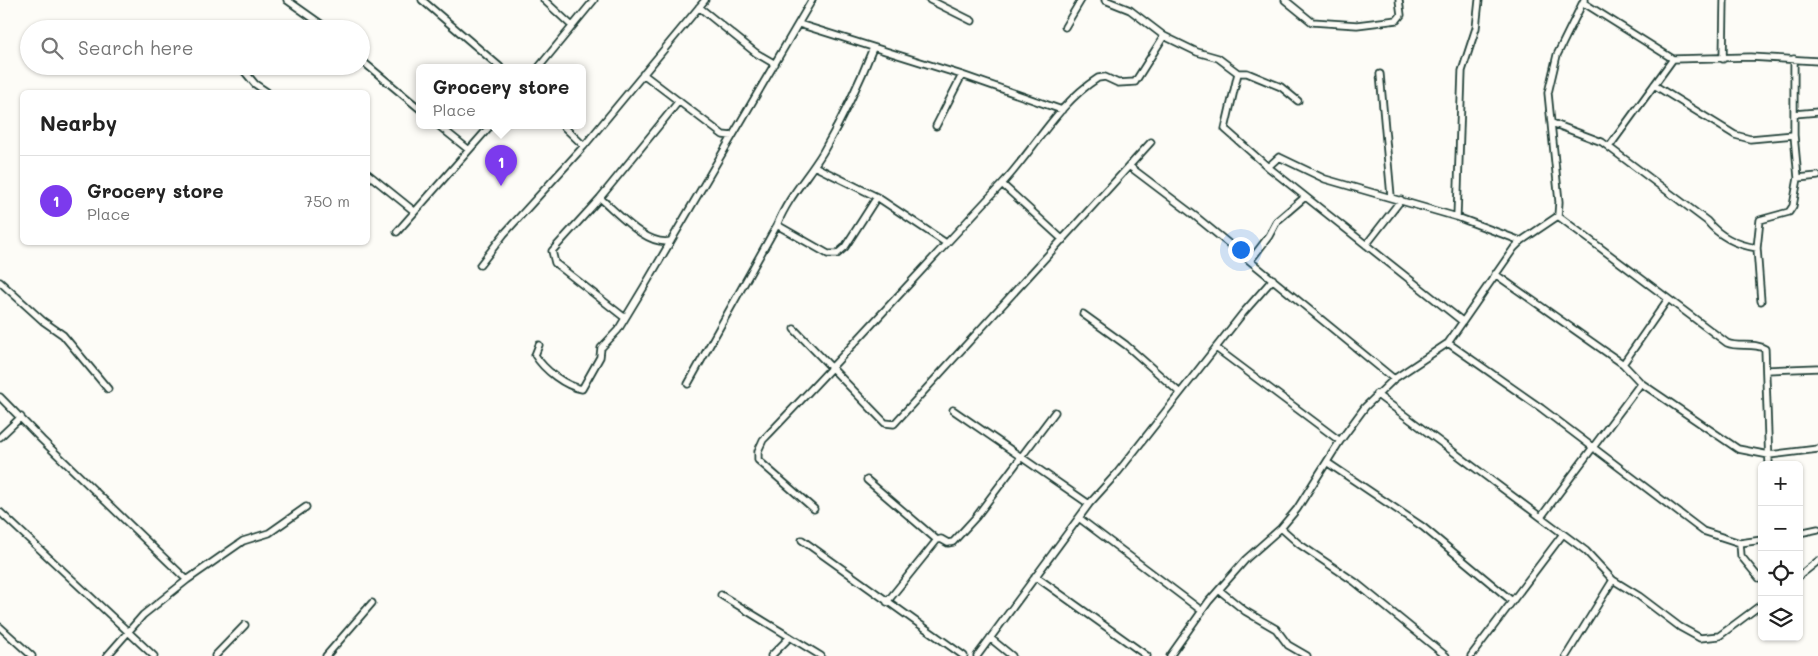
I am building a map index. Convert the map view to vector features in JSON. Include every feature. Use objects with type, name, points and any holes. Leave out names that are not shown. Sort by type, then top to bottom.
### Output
[{"type":"street","points":[[287,0],[315,20]]},
{"type":"street","points":[[422,0],[497,64]]},
{"type":"street","points":[[544,0],[572,26]]},
{"type":"street","points":[[541,64],[594,0]]},
{"type":"street","points":[[480,265],[504,234],[584,146],[705,0]]},
{"type":"street","points":[[539,345],[535,355],[539,362],[560,379],[582,389],[600,357],[602,348],[625,318],[812,0]]},
{"type":"street","points":[[930,0],[972,20]]},
{"type":"street","points":[[1065,27],[1081,0]]},
{"type":"street","points":[[1105,0],[1130,10],[1164,36],[1197,52],[1218,58],[1238,73],[1246,73],[1281,87],[1298,101]]},
{"type":"street","points":[[1285,0],[1312,22],[1356,25],[1397,20],[1400,15],[1399,0]]},
{"type":"street","points":[[1457,217],[1462,71],[1476,28],[1479,0]]},
{"type":"street","points":[[1723,59],[1724,0]]},
{"type":"street","points":[[1558,216],[1559,202],[1548,93],[1557,54],[1584,1],[1673,59],[1750,57],[1818,61]]},
{"type":"street","points":[[699,7],[756,53],[775,64]]},
{"type":"street","points":[[798,24],[962,75],[1062,110]]},
{"type":"street","points":[[814,509],[758,460],[758,451],[763,440],[1002,184],[1062,110],[1098,78],[1105,77],[1118,83],[1135,82],[1164,36]]},
{"type":"street","points":[[688,384],[777,225],[782,211],[814,166],[850,102],[873,48]]},
{"type":"street","points":[[1609,147],[1673,59]]},
{"type":"street","points":[[1761,301],[1757,248],[1760,220],[1791,209],[1798,178],[1794,134],[1794,59]]},
{"type":"street","points":[[370,67],[416,106]]},
{"type":"street","points":[[1238,73],[1225,129],[1305,197],[1462,321]]},
{"type":"street","points":[[643,74],[723,135],[732,136]]},
{"type":"street","points":[[1380,74],[1391,196]]},
{"type":"street","points":[[249,75],[265,90]]},
{"type":"street","points":[[936,126],[962,75]]},
{"type":"street","points":[[1654,85],[1735,135],[1750,140],[1794,134]]},
{"type":"street","points":[[625,318],[552,260],[552,250],[600,198],[679,101]]},
{"type":"street","points":[[1794,114],[1818,112]]},
{"type":"street","points":[[1552,123],[1594,138],[1609,147],[1707,221],[1717,232],[1741,246],[1757,248]]},
{"type":"street","points":[[443,129],[469,150]]},
{"type":"street","points":[[397,232],[487,129]]},
{"type":"street","points":[[566,129],[584,146]]},
{"type":"street","points":[[794,329],[885,424],[894,424],[1151,142]]},
{"type":"street","points":[[1268,167],[1280,157],[1325,179],[1391,196],[1457,217],[1520,241]]},
{"type":"street","points":[[814,166],[877,197],[946,244]]},
{"type":"street","points":[[1129,166],[1250,260],[1394,379]]},
{"type":"street","points":[[370,176],[414,211]]},
{"type":"street","points":[[1798,178],[1818,176]]},
{"type":"street","points":[[1002,184],[1063,240]]},
{"type":"street","points":[[777,225],[828,254],[837,254],[845,247],[877,197]]},
{"type":"street","points":[[1250,260],[1269,236],[1277,221],[1305,197]]},
{"type":"street","points":[[600,198],[650,240],[662,244],[671,241]]},
{"type":"street","points":[[1366,245],[1401,200]]},
{"type":"street","points":[[1171,656],[1219,590],[1246,559],[1281,528],[1297,509],[1328,463],[1340,441],[1376,394],[1394,379],[1448,342],[1520,241],[1558,216]]},
{"type":"street","points":[[1558,216],[1727,342],[1745,347],[1761,346],[1766,352],[1769,461]]},
{"type":"street","points":[[1495,274],[1623,364],[1642,383],[1725,441],[1747,452],[1769,455],[1818,449]]},
{"type":"street","points":[[977,656],[1089,504],[1118,472],[1273,279]]},
{"type":"street","points":[[0,282],[43,321],[63,335],[108,389]]},
{"type":"street","points":[[1623,364],[1668,299]]},
{"type":"street","points":[[1083,314],[1126,345],[1180,393]]},
{"type":"street","points":[[1448,342],[1542,408],[1593,449],[1703,530],[1740,543],[1758,541]]},
{"type":"street","points":[[1216,348],[1340,441]]},
{"type":"street","points":[[1767,370],[1818,368]]},
{"type":"street","points":[[1541,517],[1642,383]]},
{"type":"street","points":[[1376,394],[1586,551],[1613,580],[1680,627],[1700,638],[1719,636],[1758,607]]},
{"type":"street","points":[[0,397],[187,580]]},
{"type":"street","points":[[953,410],[1089,504]]},
{"type":"street","points":[[867,480],[937,540],[941,539],[948,543],[953,542],[976,517],[1055,412]]},
{"type":"street","points":[[0,437],[21,417]]},
{"type":"street","points":[[1328,463],[1418,523],[1512,601]]},
{"type":"street","points":[[107,656],[147,612],[187,580],[243,541],[269,532],[306,507]]},
{"type":"street","points":[[0,512],[154,656]]},
{"type":"street","points":[[1079,518],[1202,611]]},
{"type":"street","points":[[1281,528],[1299,544],[1355,582],[1446,656]]},
{"type":"street","points":[[1803,532],[1818,528]]},
{"type":"street","points":[[1471,656],[1563,534]]},
{"type":"street","points":[[802,540],[964,656]]},
{"type":"street","points":[[887,602],[937,540]]},
{"type":"street","points":[[1740,543],[1741,556],[1758,578]]},
{"type":"street","points":[[1803,573],[1818,561]]},
{"type":"street","points":[[1035,576],[1147,656]]},
{"type":"street","points":[[1566,656],[1613,580]]},
{"type":"street","points":[[1219,590],[1245,611],[1276,629],[1288,645],[1307,656]]},
{"type":"street","points":[[721,595],[821,656]]},
{"type":"street","points":[[326,656],[372,603]]},
{"type":"street","points":[[215,656],[245,625]]},
{"type":"street","points":[[0,627],[32,656]]},
{"type":"street","points":[[771,656],[790,637]]},
{"type":"street","points":[[990,638],[1012,656]]},
{"type":"place","name":"Grocery store","points":[[501,186]]}]
